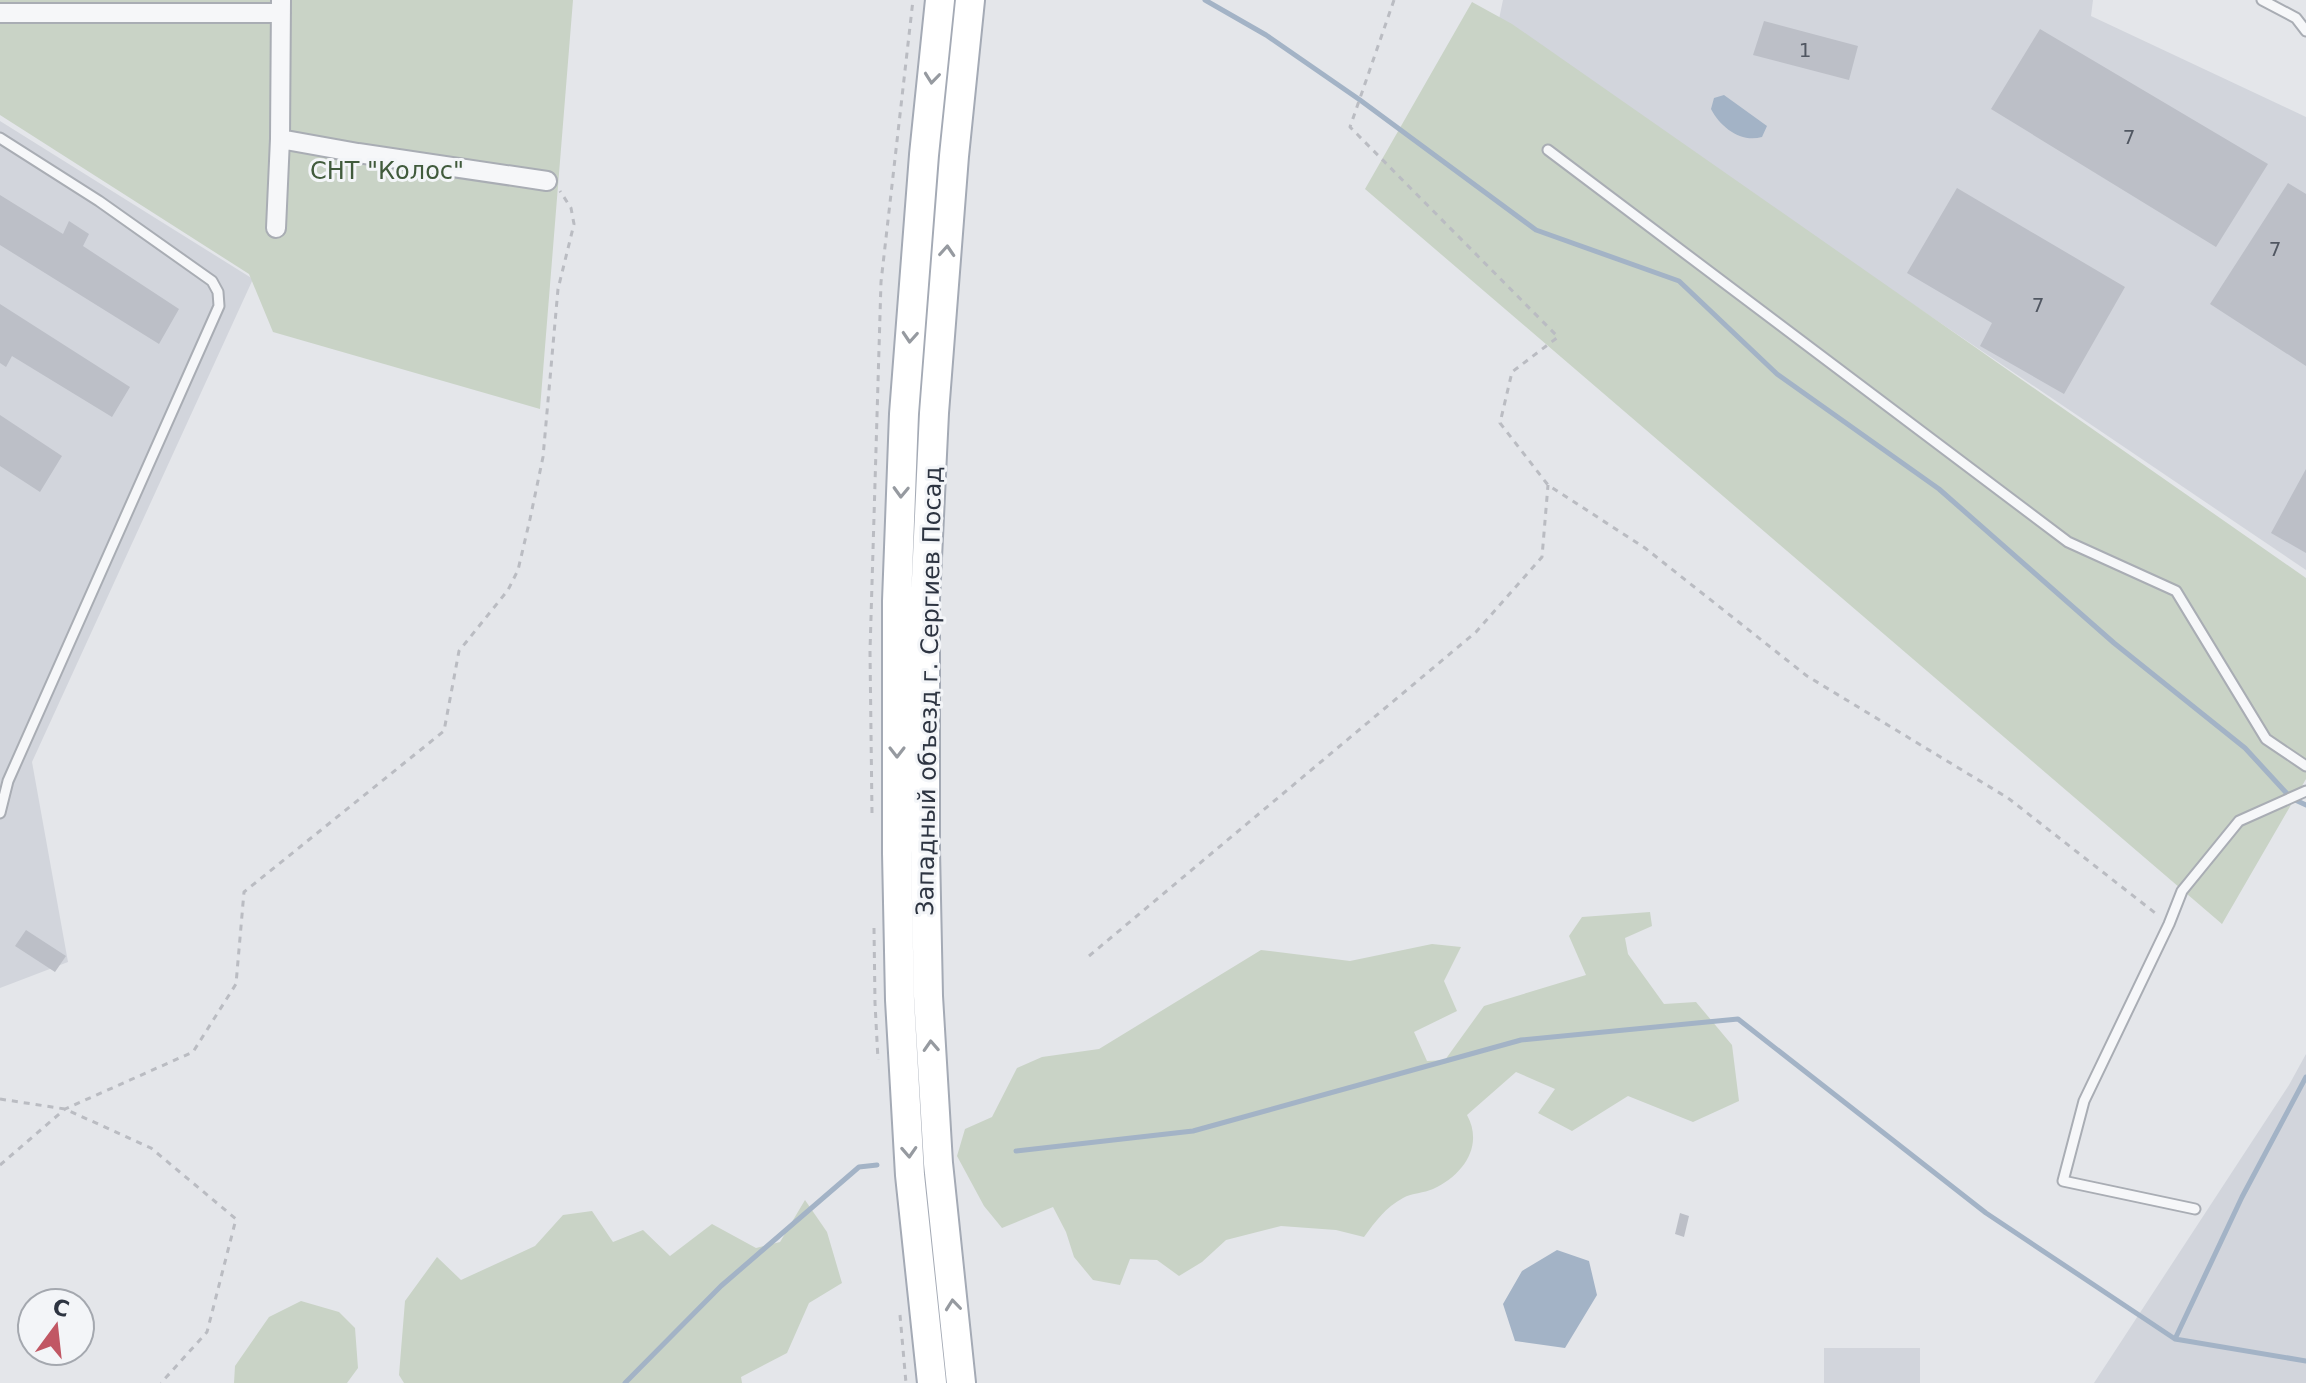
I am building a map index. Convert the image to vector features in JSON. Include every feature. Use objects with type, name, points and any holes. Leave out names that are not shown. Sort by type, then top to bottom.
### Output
[{"type":"main road","name":"Западный объезд г. Сергиев Посад","points":[[932,1383],[910,1175],[900,1000],[897,601],[904,414],[924,155],[940,0]]},
{"type":"main road","name":"Западный объезд г. Сергиев Посад","points":[[961,1383],[938,1163],[928,996],[925,630],[934,413],[970,0]]},
{"type":"street","points":[[0,13],[281,6],[276,228]]},
{"type":"street","points":[[280,139],[547,181]]},
{"type":"lane","points":[[2262,0],[2296,18],[2306,31]]},
{"type":"lane","points":[[0,138],[99,201],[212,281],[218,292],[219,306],[8,781],[0,813]]},
{"type":"lane","points":[[1548,150],[2068,542],[2176,591],[2266,739],[2306,766]]},
{"type":"lane","points":[[2195,1209],[2063,1181],[2084,1101],[2182,891],[2239,821],[2306,791]]},
{"type":"path","points":[[1394,0],[1350,127],[1558,337],[1512,372],[1500,423],[1548,485],[1645,548],[1807,676],[2008,798],[2169,924]]},
{"type":"path","points":[[0,1165],[65,1109],[193,1052],[236,984],[244,892],[444,731],[459,651],[508,590],[518,570],[543,457],[558,289],[574,224],[571,208],[561,191],[547,181]]},
{"type":"path","points":[[1089,956],[1476,632],[1542,557],[1548,485]]},
{"type":"path","points":[[0,1099],[65,1109],[151,1148],[236,1219],[207,1332],[161,1383]]},
{"type":"shaded area","points":[[1503,0],[2093,0],[2091,16],[2306,117],[2306,570],[1498,24]]},
{"type":"shaded area","points":[[0,121],[253,279],[32,762],[68,962],[0,988]]},
{"type":"shaded area","points":[[2306,1054],[2306,1383],[2094,1383],[2289,1085]]},
{"type":"shaded area","points":[[1824,1348],[1920,1348],[1920,1383],[1824,1383]]},
{"type":"green space","name":"СНТ \"Колос\"","points":[[0,0],[573,0],[540,409],[273,332],[249,274],[0,115]]},
{"type":"green space","points":[[1472,2],[1512,24],[2306,578],[2306,779],[2222,924],[1365,189]]},
{"type":"green space","points":[[1650,912],[1652,926],[1625,938],[1628,954],[1664,1004],[1696,1002],[1732,1045],[1739,1101],[1693,1122],[1628,1096],[1572,1131],[1538,1113],[1555,1089],[1516,1072],[1467,1115],[1472,1127],[1472,1148],[1461,1168],[1433,1189],[1397,1202],[1381,1215],[1364,1237],[1336,1230],[1281,1226],[1226,1240],[1202,1262],[1179,1276],[1157,1260],[1130,1259],[1120,1285],[1093,1280],[1074,1257],[1053,1207],[1002,1228],[984,1206],[957,1156],[965,1129],[992,1117],[1017,1068],[1042,1057],[1099,1049],[1261,950],[1350,961],[1432,944],[1461,947],[1444,981],[1457,1011],[1414,1032],[1427,1061],[1445,1060],[1484,1006],[1586,975],[1569,936],[1582,917]]},
{"type":"green space","points":[[805,1200],[827,1232],[842,1283],[809,1303],[787,1353],[741,1377],[742,1383],[404,1383],[399,1375],[405,1301],[437,1257],[461,1280],[535,1246],[563,1215],[592,1211],[613,1242],[643,1230],[670,1256],[712,1224],[756,1248],[780,1242]]},
{"type":"green space","points":[[301,1301],[339,1312],[355,1328],[358,1368],[347,1383],[234,1383],[235,1366],[269,1317]]},
{"type":"water","points":[[1724,95],[1767,126],[1762,137],[1739,136],[1720,122],[1711,109],[1714,98]]},
{"type":"water","points":[[1557,1250],[1589,1261],[1597,1295],[1565,1348],[1515,1341],[1503,1304],[1522,1271]]},
{"type":"building","points":[[1764,21],[1858,46],[1849,80],[1753,55]]},
{"type":"building","points":[[2040,29],[2268,164],[2216,247],[1991,109]]},
{"type":"building","points":[[2288,183],[2306,194],[2306,366],[2210,304]]},
{"type":"building","points":[[1957,188],[2125,287],[2064,394],[1980,346],[1992,323],[1907,273]]},
{"type":"building","points":[[0,195],[63,234],[69,221],[89,234],[83,246],[179,309],[159,344],[0,245]]},
{"type":"building","points":[[0,304],[130,387],[112,417],[12,356],[6,367],[0,363]]},
{"type":"building","points":[[0,415],[62,456],[40,492],[0,466]]},
{"type":"building","points":[[2306,469],[2306,553],[2271,533]]},
{"type":"building","points":[[26,930],[66,956],[55,972],[15,946]]},
{"type":"building","points":[[1680,1213],[1689,1216],[1684,1237],[1675,1234]]},
{"type":"waterway","points":[[1205,0],[1266,35],[1360,100],[1536,230],[1679,281],[1777,374],[1939,489],[2114,643],[2245,748],[2291,798],[2306,805]]},
{"type":"waterway","points":[[1016,1151],[1193,1131],[1521,1040],[1738,1019],[1986,1213],[2175,1339],[2306,1361]]},
{"type":"waterway","points":[[2175,1339],[2242,1197],[2306,1077]]},
{"type":"waterway","points":[[625,1383],[721,1286],[859,1167],[877,1165]]}]
